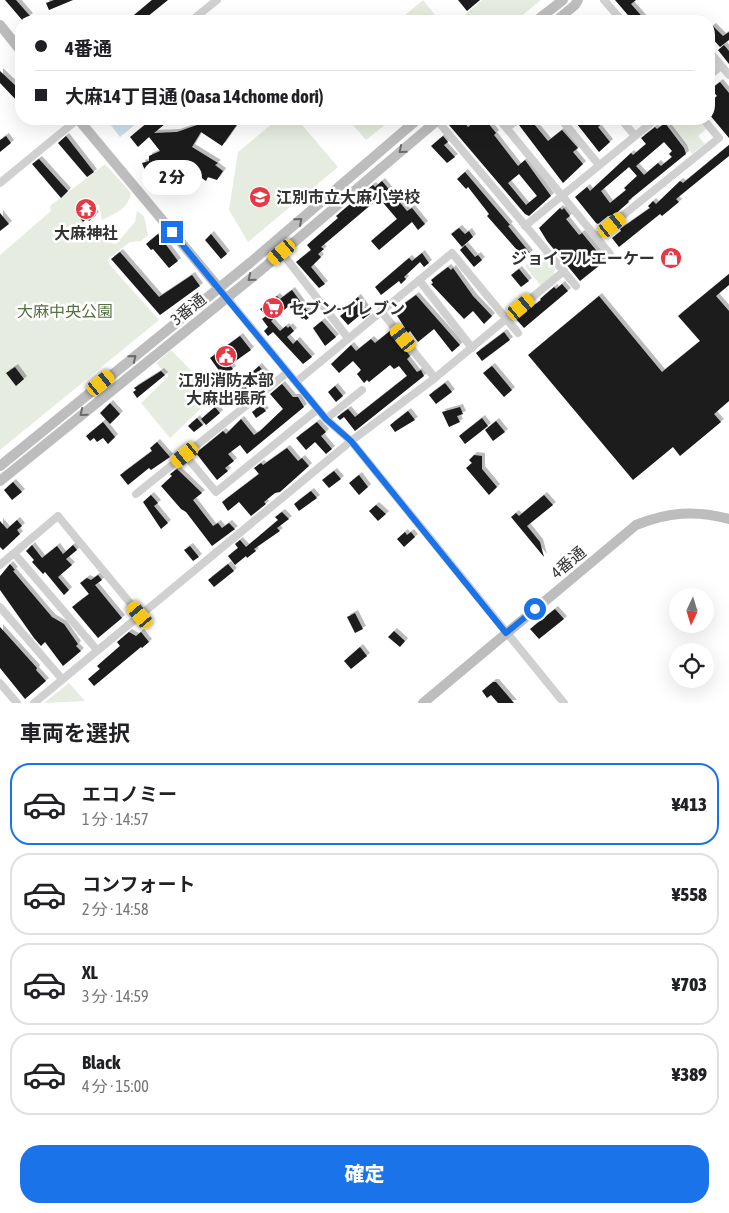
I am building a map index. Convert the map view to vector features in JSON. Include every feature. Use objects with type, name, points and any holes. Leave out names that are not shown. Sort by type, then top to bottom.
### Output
[{"type":"street","points":[[199,15],[218,0]]},
{"type":"street","points":[[545,15],[563,0]]},
{"type":"street","points":[[564,15],[576,5],[578,0]]},
{"type":"street","points":[[604,0],[617,15]]},
{"type":"street","points":[[0,25],[15,44]]},
{"type":"street","points":[[715,58],[729,75]]},
{"type":"street","points":[[715,71],[721,66]]},
{"type":"street","points":[[0,183],[71,125]]},
{"type":"street","points":[[83,125],[326,419],[351,441],[564,703]]},
{"type":"street","name":"3番通","points":[[0,466],[219,288],[411,125]]},
{"type":"street","name":"3番通","points":[[0,481],[282,252],[431,125]]},
{"type":"street","points":[[443,125],[576,286]]},
{"type":"street","points":[[504,125],[610,254]]},
{"type":"street","points":[[507,128],[511,125]]},
{"type":"street","points":[[566,125],[599,165]]},
{"type":"street","points":[[626,125],[635,136]]},
{"type":"street","points":[[525,226],[649,125]]},
{"type":"street","points":[[596,237],[719,138],[708,125]]},
{"type":"street","points":[[282,252],[348,338]]},
{"type":"street","points":[[296,382],[452,253],[518,333]]},
{"type":"street","points":[[34,703],[351,441],[435,378],[564,271]]},
{"type":"street","points":[[419,280],[472,348]]},
{"type":"street","points":[[381,311],[435,378]]},
{"type":"street","points":[[136,494],[288,372]]},
{"type":"street","points":[[326,419],[362,390]]},
{"type":"street","points":[[185,455],[216,492],[318,409]]},
{"type":"street","name":"4番通","points":[[423,703],[636,525],[667,514],[703,513],[729,519]]},
{"type":"street","points":[[0,565],[58,516],[140,615]]},
{"type":"street","points":[[14,553],[97,650]]},
{"type":"street","points":[[0,607],[62,679]]},
{"type":"street","points":[[0,683],[17,703]]},
{"type":"green space","points":[[423,0],[435,15],[405,15]]},
{"type":"green space","points":[[482,0],[541,0],[522,15],[464,15]]},
{"type":"green space","points":[[271,125],[302,125],[338,167],[248,242],[229,210],[238,152]]},
{"type":"green space","points":[[353,125],[385,125],[366,140]]},
{"type":"green space","points":[[670,125],[702,125],[706,129],[698,136],[705,144],[692,154]]},
{"type":"green space","name":"大麻中央公園","points":[[105,164],[131,193],[127,203],[121,210],[102,220],[99,205],[80,204],[77,214],[93,234],[116,244],[135,222],[137,211],[144,216],[148,235],[141,241],[130,242],[108,259],[109,264],[159,320],[0,450],[0,255],[51,211],[50,206]]},
{"type":"green space","points":[[543,253],[555,267],[554,275],[541,286],[525,266]]},
{"type":"green space","points":[[171,350],[215,395],[170,438],[141,403],[169,376],[156,363]]},
{"type":"green space","points":[[69,683],[85,701],[44,703]]},
{"type":"water","points":[[111,125],[135,125],[120,137]]},
{"type":"building","points":[[5,0],[16,0],[29,15],[18,15]]},
{"type":"building","points":[[54,0],[73,0],[49,10],[46,3]]},
{"type":"building","points":[[152,0],[168,0],[149,15],[134,15]]},
{"type":"building","points":[[458,0],[480,0],[467,11]]},
{"type":"building","points":[[615,0],[636,0],[631,4],[641,15],[628,15]]},
{"type":"building","points":[[715,28],[723,36],[729,32],[729,40],[720,47],[715,41]]},
{"type":"building","points":[[724,45],[729,51],[729,64],[718,50]]},
{"type":"building","points":[[0,71],[15,85],[15,99],[0,83]]},
{"type":"building","points":[[720,82],[729,93],[729,138],[715,121],[715,98],[717,96],[715,94],[715,86]]},
{"type":"building","points":[[145,125],[164,125],[154,133],[177,132],[197,125],[237,125],[222,146],[201,132],[192,147],[218,163],[215,165],[223,171],[217,180],[208,177],[206,181],[192,171],[178,171],[174,168],[157,176],[157,169],[146,173],[142,163],[149,161],[149,156],[160,151],[149,137],[138,147],[130,137]]},
{"type":"building","points":[[449,125],[466,125],[468,127],[470,125],[490,125],[496,133],[494,135],[518,166],[525,160],[551,196],[529,216],[525,214]],"holes":[[[519,174],[537,196],[526,205],[508,183]]]},
{"type":"building","points":[[519,125],[535,125],[548,141],[562,130],[578,148],[573,152],[583,164],[563,183]]},
{"type":"building","points":[[578,125],[600,125],[598,127],[610,142],[599,152]]},
{"type":"building","points":[[662,125],[667,125],[684,148],[686,154],[628,201],[614,215],[608,216],[598,224],[596,223],[575,197],[587,187],[590,191],[631,153],[633,155],[646,144],[641,138],[655,127],[657,129]],"holes":[[[664,142],[672,151],[669,154],[672,157],[661,166],[658,163],[644,175],[636,166]],[[629,167],[637,176],[624,188],[626,190],[610,203],[601,191]]]},
{"type":"building","points":[[6,136],[11,143],[0,152],[0,140]]},
{"type":"building","points":[[66,136],[94,172],[87,177],[58,143]]},
{"type":"building","points":[[443,136],[448,142],[444,145],[455,157],[447,163],[431,146]]},
{"type":"building","points":[[729,145],[729,156],[676,199],[679,202],[662,216],[660,214],[619,247],[612,238],[621,231],[620,229],[650,208],[648,206],[653,201],[656,204],[680,181],[683,183]]},
{"type":"building","points":[[39,159],[68,191],[61,198],[32,164]]},
{"type":"building","points":[[465,172],[510,225],[508,226],[530,253],[524,258],[487,216],[489,214],[468,187],[466,189],[457,179]]},
{"type":"building","points":[[382,181],[407,211],[412,208],[425,224],[418,230],[412,222],[379,250],[371,241],[397,219],[379,198],[321,247],[324,249],[318,254],[321,257],[311,267],[325,284],[319,288],[296,262],[311,250],[307,245],[338,218],[336,216],[373,185],[375,187]]},
{"type":"building","points":[[88,204],[96,215],[89,221],[87,218],[83,222],[79,217],[83,213],[80,211]]},
{"type":"building","points":[[560,208],[562,210],[564,208],[570,216],[566,219],[579,235],[582,233],[605,261],[580,281],[547,241],[539,228]]},
{"type":"building","points":[[0,213],[9,224],[0,231]]},
{"type":"building","points":[[459,228],[465,234],[469,231],[473,237],[462,247],[451,234]]},
{"type":"building","points":[[158,234],[178,261],[169,268],[153,249],[151,250],[146,244]]},
{"type":"building","points":[[211,234],[227,254],[221,259],[205,240]]},
{"type":"building","points":[[465,245],[475,257],[478,255],[482,260],[474,267],[460,250]]},
{"type":"building","points":[[120,252],[159,297],[192,275],[200,286],[160,315],[111,259]]},
{"type":"building","points":[[422,253],[429,263],[424,267],[420,262],[404,277],[406,279],[401,284],[399,281],[381,295],[375,287],[409,258],[412,261]]},
{"type":"building","points":[[448,267],[451,270],[453,268],[473,296],[492,316],[484,324],[473,311],[464,319],[431,284],[433,283],[431,280]]},
{"type":"building","points":[[519,269],[529,281],[521,287],[511,275]]},
{"type":"building","points":[[729,274],[729,285],[716,296],[729,311],[729,401],[714,414],[721,422],[680,456],[673,447],[633,480],[528,355],[599,296],[662,372],[700,341],[678,316]]},
{"type":"building","points":[[562,284],[568,291],[524,328],[516,319],[541,300],[554,287],[556,289]]},
{"type":"building","points":[[292,290],[311,316],[306,320],[302,319],[290,305],[271,321],[280,331],[286,326],[288,328],[290,326],[294,331],[287,337],[293,344],[297,340],[312,357],[303,364],[273,332],[268,336],[264,331],[268,327],[262,319],[266,316],[260,309],[277,296],[280,299]]},
{"type":"building","points":[[416,295],[460,345],[452,352],[434,329],[418,342],[410,331],[407,334],[403,329],[405,328],[394,311]]},
{"type":"building","points":[[358,297],[370,314],[363,319],[360,315],[348,325],[340,316],[353,306],[351,303]]},
{"type":"building","points":[[322,321],[336,337],[325,346],[313,328]]},
{"type":"building","points":[[390,331],[410,356],[407,359],[417,372],[421,370],[424,376],[355,431],[344,417],[340,420],[337,417],[348,409],[355,417],[407,376],[399,366],[394,369],[390,365],[369,382],[367,380],[364,383],[357,374],[361,370],[353,361],[339,373],[331,364],[351,345],[356,351],[371,339],[375,343]]},
{"type":"building","points":[[504,332],[510,340],[482,361],[476,353]]},
{"type":"building","points":[[240,336],[251,350],[230,365],[233,369],[223,376],[210,358]]},
{"type":"building","points":[[259,366],[266,374],[232,403],[227,397],[252,377],[250,374]]},
{"type":"building","points":[[492,366],[512,390],[504,397],[483,373]]},
{"type":"building","points":[[15,367],[24,379],[16,386],[6,373]]},
{"type":"building","points":[[161,371],[165,375],[137,398],[133,392],[136,390],[134,388]]},
{"type":"building","points":[[445,383],[452,392],[436,404],[429,395]]},
{"type":"building","points":[[282,384],[293,397],[298,397],[304,407],[247,454],[240,445],[228,454],[234,461],[225,468],[228,471],[217,480],[196,453],[223,431],[226,434],[241,419],[254,435],[260,431],[283,409],[270,394]]},
{"type":"building","points":[[335,386],[343,396],[336,402],[328,392]]},
{"type":"building","points":[[110,403],[120,414],[110,424],[100,413]]},
{"type":"building","points":[[261,405],[266,411],[256,418],[252,412]]},
{"type":"building","points":[[215,407],[220,413],[206,425],[201,419]]},
{"type":"building","points":[[460,407],[463,414],[457,416],[460,422],[449,427],[442,412]]},
{"type":"building","points":[[408,411],[415,420],[395,432],[390,425]]},
{"type":"building","points":[[197,418],[203,425],[194,432],[188,426]]},
{"type":"building","points":[[482,418],[488,426],[465,444],[459,436]]},
{"type":"building","points":[[496,421],[505,432],[493,441],[485,430]]},
{"type":"building","points":[[103,422],[115,437],[108,444],[103,438],[97,442],[94,438],[90,441],[86,436]]},
{"type":"building","points":[[317,422],[326,432],[321,436],[332,449],[326,454],[315,442],[306,450],[296,438]]},
{"type":"building","points":[[157,442],[170,457],[151,470],[149,468],[128,485],[120,475],[152,451],[150,448]]},
{"type":"building","points":[[287,448],[298,461],[302,458],[309,466],[280,492],[275,493],[264,502],[266,504],[251,516],[239,502],[228,511],[222,502],[259,474],[254,468],[261,463],[263,465]]},
{"type":"building","points":[[474,455],[482,456],[482,469],[497,487],[489,495],[466,468],[472,463],[469,460]]},
{"type":"building","points":[[177,469],[202,493],[193,500],[213,526],[218,523],[222,528],[229,523],[235,529],[212,546],[186,512],[181,509],[161,486],[172,476],[170,474]]},
{"type":"building","points":[[334,471],[341,479],[329,488],[322,480]]},
{"type":"building","points":[[359,475],[368,487],[359,495],[349,483]]},
{"type":"building","points":[[13,482],[22,492],[12,500],[4,490]]},
{"type":"building","points":[[311,491],[317,498],[299,511],[294,504]]},
{"type":"building","points":[[151,495],[158,503],[154,506],[168,523],[161,529],[143,502]]},
{"type":"building","points":[[544,495],[553,505],[527,526],[540,542],[544,557],[511,517],[516,513],[519,516]]},
{"type":"building","points":[[376,505],[386,514],[378,521],[369,511]]},
{"type":"building","points":[[282,512],[289,519],[277,528],[280,531],[254,549],[256,551],[247,558],[246,556],[235,565],[228,556],[238,548],[235,544],[240,540],[246,547],[278,520],[275,517]]},
{"type":"building","points":[[17,520],[22,526],[17,530],[20,534],[3,550],[0,547],[0,521],[7,529]]},
{"type":"building","points":[[405,532],[407,535],[411,532],[415,537],[404,547],[397,539]]},
{"type":"building","points":[[32,545],[42,558],[57,546],[63,554],[73,545],[77,550],[66,559],[72,565],[58,577],[69,590],[64,595],[45,572],[43,574],[32,562],[34,560],[26,551]]},
{"type":"building","points":[[190,546],[199,557],[193,561],[184,550]]},
{"type":"building","points":[[10,564],[15,570],[13,571],[52,617],[64,624],[78,644],[76,646],[81,651],[63,666],[45,642],[41,646],[34,638],[0,590],[0,576]]},
{"type":"building","points":[[228,564],[234,571],[214,587],[208,580]]},
{"type":"building","points":[[98,575],[102,580],[95,585],[122,618],[98,638],[72,607],[89,594],[80,583],[87,578],[91,580]]},
{"type":"building","points":[[555,609],[564,619],[539,639],[530,629]]},
{"type":"building","points":[[355,613],[363,629],[355,633],[347,617]]},
{"type":"building","points":[[0,627],[37,668],[36,670],[46,681],[25,699],[0,668]]},
{"type":"building","points":[[394,631],[405,641],[400,647],[388,637]]},
{"type":"building","points":[[129,632],[136,636],[141,632],[149,642],[94,686],[88,679],[100,669],[97,666],[120,646],[117,642]]},
{"type":"building","points":[[360,647],[367,656],[351,669],[344,661]]},
{"type":"building","points":[[493,682],[496,682],[514,703],[498,703],[491,695],[487,698],[482,691]]},
{"type":"place","name":"江別市立大麻小学校","points":[[260,197]]},
{"type":"place","name":"大麻神社","points":[[86,209]]},
{"type":"place","name":"ジョイフルエーケー","points":[[671,258]]},
{"type":"place","name":"セブン-イレブン","points":[[273,308]]},
{"type":"place","name":"江別消防本部 大麻出張所","points":[[226,356]]},
{"type":"route","points":[[172,232],[326,419],[351,441],[506,633],[535,609]]}]
